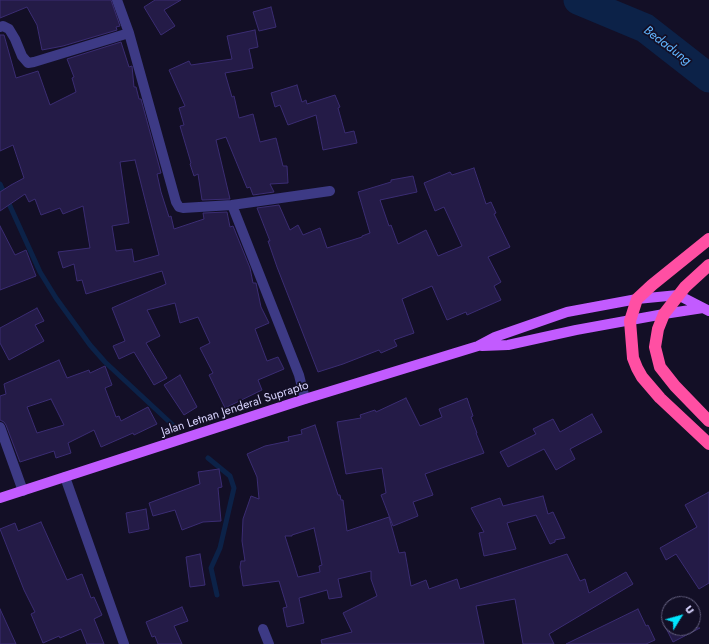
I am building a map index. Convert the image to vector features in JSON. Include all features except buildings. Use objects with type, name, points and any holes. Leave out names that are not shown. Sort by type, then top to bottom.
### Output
[{"type":"highway","points":[[709,239],[637,299],[630,321],[633,358],[636,368],[660,398],[709,444]]},
{"type":"highway","points":[[709,265],[678,295],[664,314],[658,329],[655,347],[660,367],[675,386],[709,421]]},
{"type":"main road","name":"Jalan Letnan Jenderal Suprapto","points":[[0,498],[478,346],[495,337],[567,312],[637,299],[678,295]]},
{"type":"main road","points":[[678,295],[706,309]]},
{"type":"main road","name":"Jalan Letnan Jenderal Suprapto","points":[[478,346],[508,345],[576,330],[664,314],[706,309]]},
{"type":"street","points":[[117,0],[129,33],[176,202],[179,207],[232,205],[330,191]]},
{"type":"street","points":[[0,27],[3,26],[8,29],[22,56],[28,63],[129,33]]},
{"type":"street","points":[[232,205],[299,375],[305,400]]},
{"type":"street","points":[[0,427],[23,491]]},
{"type":"street","points":[[65,477],[124,644]]},
{"type":"street","points":[[263,629],[269,644]]},
{"type":"waterway","name":"Bedadung","points":[[578,0],[645,28],[709,78]]},
{"type":"waterway","points":[[0,184],[40,272],[56,298],[90,345],[105,362],[176,428]]},
{"type":"waterway","points":[[208,458],[230,476],[234,488],[220,548],[211,568],[217,595]]}]
